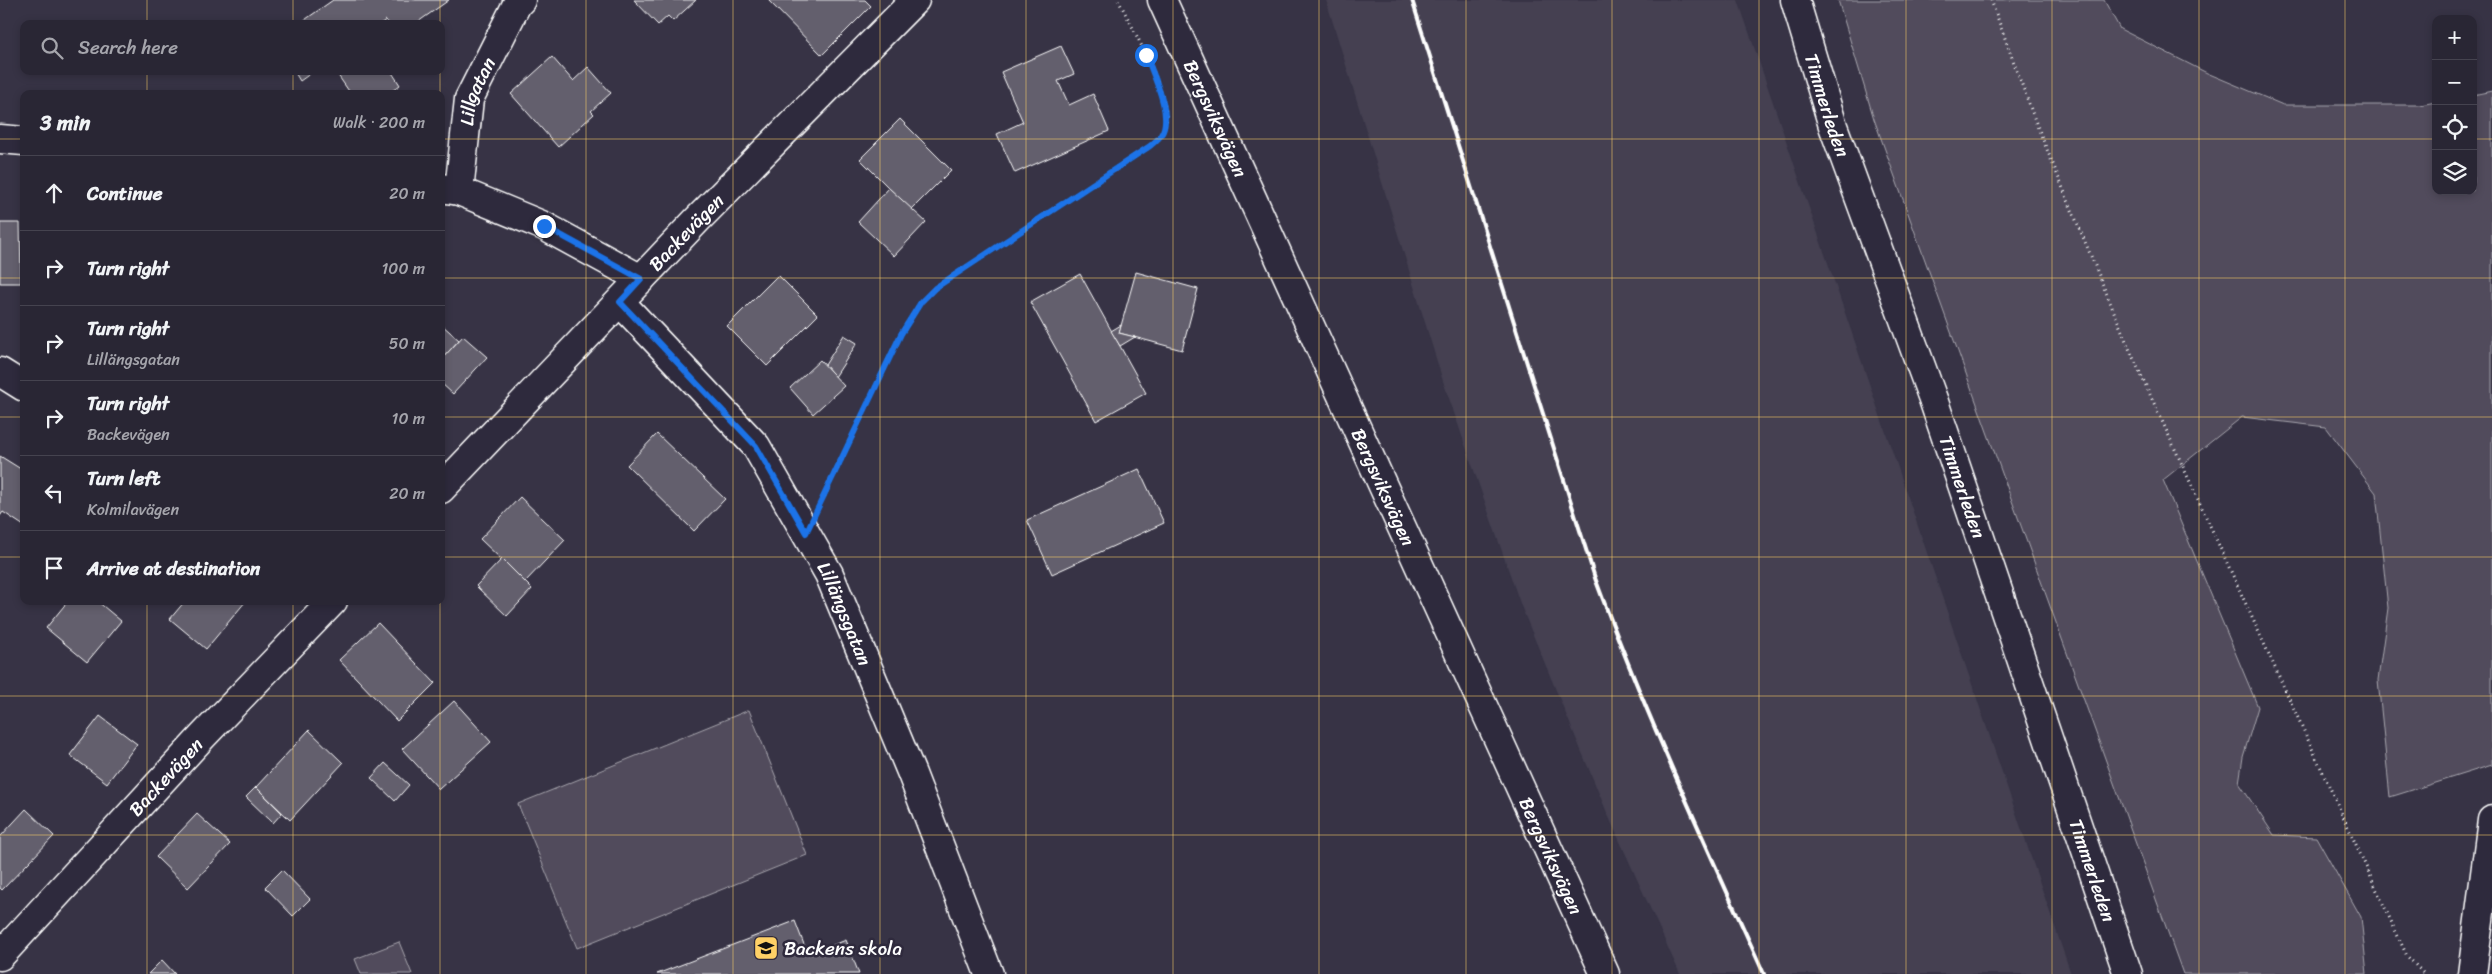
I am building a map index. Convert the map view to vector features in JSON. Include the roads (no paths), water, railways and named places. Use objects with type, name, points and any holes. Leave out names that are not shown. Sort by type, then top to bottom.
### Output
[{"type":"street","name":"Lillgatan","points":[[450,189],[469,99],[517,4],[521,0]]},
{"type":"street","name":"Backevägen","points":[[445,485],[641,279],[915,0]]},
{"type":"street","name":"Bergsviksvägen","points":[[1162,0],[1605,974]]},
{"type":"street","name":"Timmerleden","points":[[1795,0],[1834,126],[1933,399],[2128,974]]},
{"type":"street","points":[[0,139],[20,141]]},
{"type":"street","points":[[450,189],[544,226],[641,279]]},
{"type":"street","name":"Lillängsgatan","points":[[620,302],[756,446],[829,574],[912,774],[989,974]]},
{"type":"street","points":[[0,372],[20,384]]},
{"type":"street","name":"Backevägen","points":[[0,956],[203,736],[329,605]]},
{"type":"street","points":[[2472,974],[2492,820]]},
{"type":"railway","points":[[1412,0],[1595,578],[1655,728],[1764,974]]},
{"type":"place","name":"Backens skola","points":[[766,948]]}]
